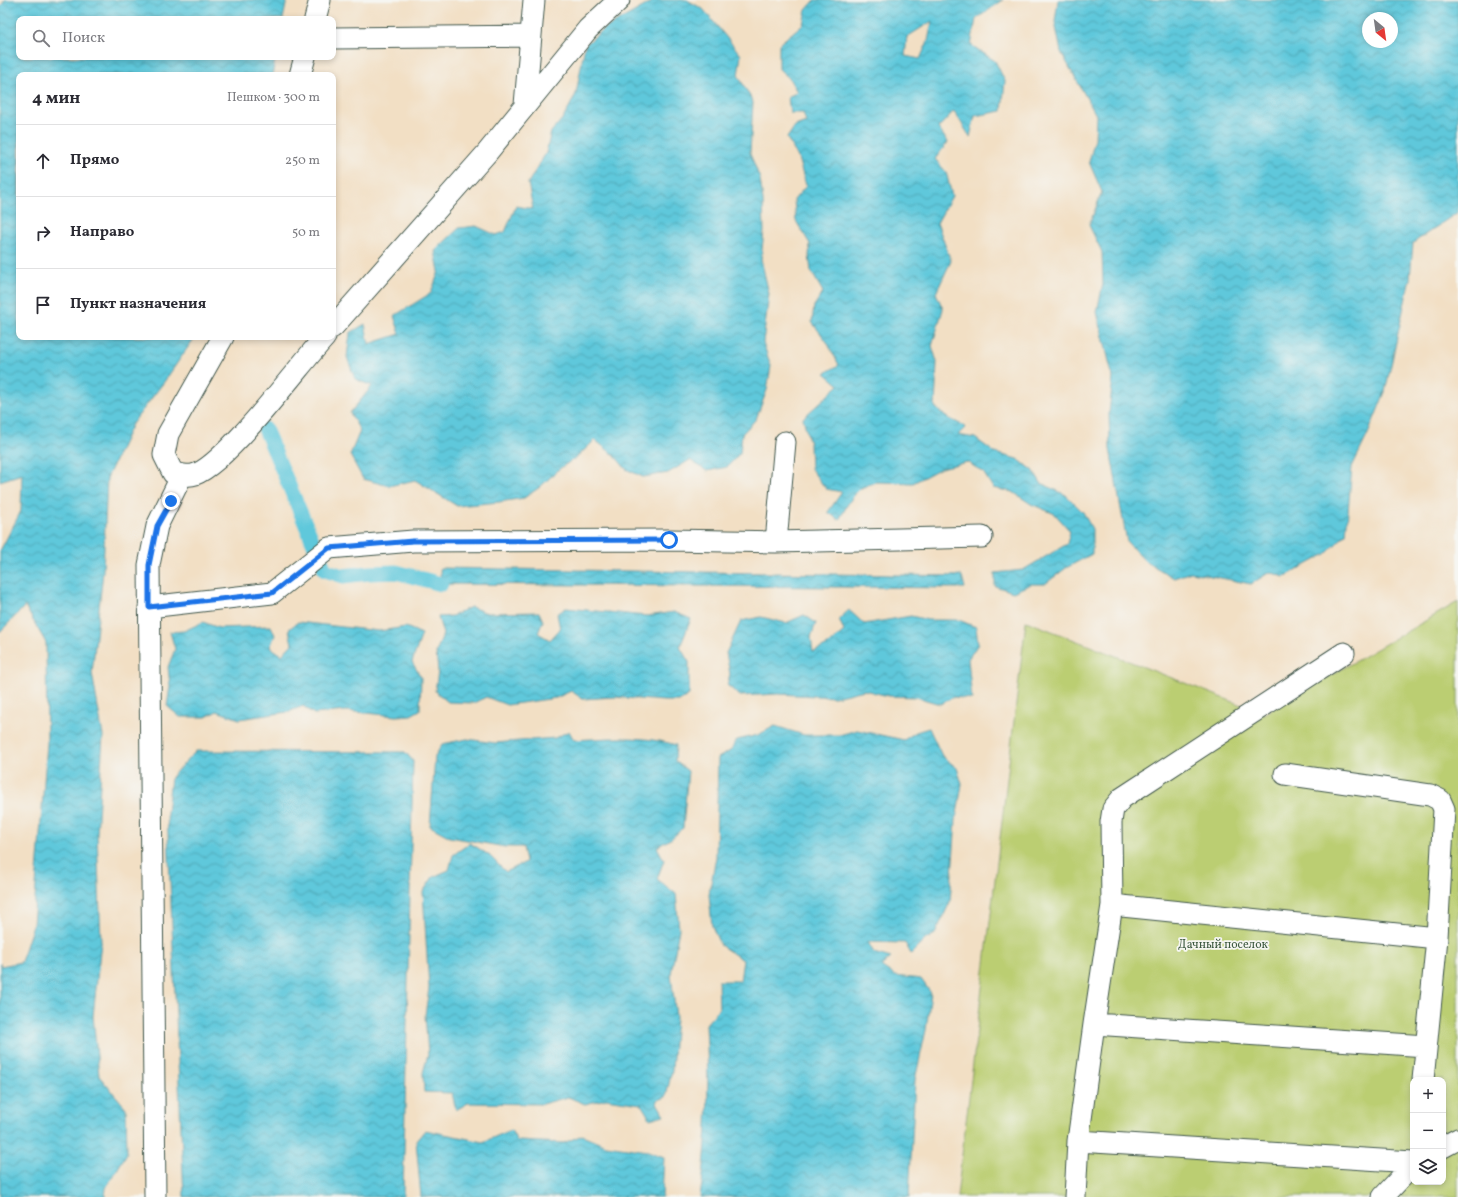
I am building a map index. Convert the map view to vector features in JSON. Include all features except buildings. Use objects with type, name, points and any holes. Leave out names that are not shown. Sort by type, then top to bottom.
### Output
[{"type":"street","points":[[316,16],[320,0]]},
{"type":"street","points":[[525,105],[534,0]]},
{"type":"street","points":[[336,324],[486,154],[588,29],[619,0]]},
{"type":"street","points":[[336,38],[530,36]]},
{"type":"street","points":[[301,72],[304,60]]},
{"type":"street","points":[[221,340],[168,434],[164,455],[173,473],[193,475],[211,465],[232,447],[321,340]]},
{"type":"street","points":[[776,542],[785,442]]},
{"type":"street","points":[[156,1197],[149,565],[157,526],[182,475]]},
{"type":"street","points":[[149,607],[272,593],[329,548],[413,541],[669,540],[776,542],[982,537]]},
{"type":"street","points":[[1075,1197],[1078,1142],[1112,905],[1111,822],[1113,809],[1122,798],[1344,653]]},
{"type":"street","points":[[1285,774],[1430,795],[1440,800],[1444,809],[1437,938],[1423,1077]]},
{"type":"street","points":[[1112,905],[1437,938]]},
{"type":"street","points":[[1094,1024],[1426,1046]]},
{"type":"street","points":[[1446,1145],[1458,1139]]},
{"type":"street","points":[[1078,1142],[1410,1164]]},
{"type":"street","points":[[1383,1197],[1410,1167]]},
{"type":"green space","name":"Дачный поселок","points":[[1458,602],[1458,1197],[957,1197],[1026,621],[1264,714]]},
{"type":"water","points":[[5,0],[287,0],[284,16],[16,16],[16,60],[275,60],[273,72],[16,72],[16,340],[193,340],[164,382],[132,424],[107,478],[103,571],[92,673],[103,736],[97,834],[101,942],[93,1016],[99,1076],[126,1108],[127,1153],[106,1188],[105,1197],[0,1197],[0,963],[1,966],[21,962],[33,925],[47,743],[46,643],[25,606],[0,632],[0,551],[21,511],[22,474],[0,481],[0,7]]},
{"type":"water","points":[[655,0],[687,0],[703,9],[741,55],[738,75],[753,102],[750,153],[760,179],[763,201],[764,231],[761,259],[769,294],[763,343],[771,366],[767,390],[756,419],[742,434],[740,453],[727,467],[707,471],[690,460],[668,473],[643,477],[626,469],[614,455],[595,440],[578,456],[559,469],[540,487],[524,498],[457,506],[415,480],[389,486],[363,479],[350,455],[360,431],[350,413],[372,386],[355,379],[347,357],[350,333],[365,324],[369,344],[400,334],[394,316],[431,293],[439,271],[435,251],[459,228],[476,226],[496,235],[505,232],[516,206],[533,209],[528,183],[546,153],[551,132],[564,117],[576,94],[585,45],[604,29]]},
{"type":"water","points":[[815,0],[1003,0],[976,19],[971,45],[995,61],[1005,81],[1002,111],[975,116],[970,137],[954,111],[938,128],[948,142],[935,159],[946,172],[952,196],[937,223],[951,261],[936,293],[943,309],[932,346],[937,362],[935,407],[946,417],[966,427],[958,435],[975,438],[995,453],[1017,459],[1033,470],[1041,483],[1066,495],[1083,512],[1092,529],[1092,554],[1066,568],[1045,584],[1031,584],[1013,592],[995,586],[995,573],[1023,570],[1067,544],[1070,531],[1055,514],[1031,504],[1013,492],[993,488],[983,472],[967,462],[941,468],[913,483],[875,482],[859,489],[849,502],[839,520],[828,512],[842,492],[826,489],[811,469],[810,444],[803,418],[839,385],[825,373],[839,365],[827,342],[812,322],[814,306],[823,292],[811,271],[809,256],[810,244],[796,221],[794,200],[806,186],[798,158],[787,138],[795,126],[806,122],[803,113],[790,113],[788,97],[797,92],[789,78],[779,69],[779,44],[803,24],[806,10]],"holes":[[[932,21],[928,41],[920,59],[905,56],[907,37]]]},
{"type":"water","points":[[1058,0],[1458,0],[1458,212],[1413,243],[1410,279],[1385,392],[1368,434],[1352,467],[1346,534],[1326,554],[1284,577],[1270,572],[1251,584],[1191,572],[1174,578],[1145,561],[1127,542],[1110,449],[1109,413],[1113,378],[1097,312],[1103,284],[1102,252],[1089,225],[1102,192],[1089,162],[1095,139],[1096,115],[1061,52],[1055,22]]},
{"type":"water","points":[[440,568],[962,576],[965,588],[441,584]]},
{"type":"water","points":[[471,607],[487,613],[539,612],[543,621],[538,633],[550,640],[560,629],[557,614],[566,608],[647,616],[674,612],[691,619],[680,647],[689,662],[689,695],[679,701],[614,697],[583,699],[571,691],[556,698],[507,705],[486,697],[474,703],[448,702],[435,691],[438,671],[436,653],[443,634],[438,617],[452,616]]},
{"type":"water","points":[[849,610],[864,624],[911,616],[928,620],[959,620],[976,627],[978,644],[968,659],[972,699],[954,697],[940,704],[916,697],[888,696],[864,690],[835,697],[778,694],[740,696],[727,685],[730,674],[726,653],[741,621],[761,617],[786,623],[804,615],[816,623],[811,637],[813,652],[828,645],[844,631],[839,619]]},
{"type":"water","points":[[203,622],[219,628],[271,626],[275,635],[270,647],[282,655],[292,644],[289,629],[298,622],[379,631],[406,627],[422,634],[412,662],[421,677],[420,710],[411,715],[396,716],[346,711],[314,714],[303,706],[288,712],[239,719],[217,711],[206,717],[180,717],[167,706],[170,686],[168,667],[175,649],[170,632],[184,631]]},
{"type":"water","points":[[775,726],[804,735],[839,735],[857,730],[904,740],[916,732],[929,728],[942,756],[957,768],[962,784],[956,820],[950,902],[935,934],[926,939],[911,954],[905,943],[868,942],[874,953],[891,958],[881,966],[895,976],[921,979],[931,993],[926,1030],[915,1080],[909,1197],[700,1197],[708,1111],[706,1024],[719,1009],[718,981],[740,981],[743,960],[720,945],[712,926],[709,894],[716,857],[718,758],[730,751],[737,740],[758,735]]},
{"type":"water","points":[[569,731],[574,740],[638,738],[676,745],[675,761],[688,771],[683,828],[672,838],[657,847],[664,860],[657,879],[676,894],[679,929],[671,974],[676,1017],[672,1070],[666,1097],[656,1101],[664,1115],[650,1119],[641,1104],[606,1099],[585,1104],[568,1097],[542,1104],[468,1103],[456,1110],[452,1093],[424,1092],[423,1073],[428,1054],[425,1015],[429,988],[423,892],[433,877],[449,870],[453,855],[470,843],[489,855],[506,872],[526,862],[523,847],[505,847],[450,837],[430,826],[435,757],[442,744],[467,739],[495,743],[555,738]]},
{"type":"water","points":[[196,751],[405,752],[413,761],[403,1197],[184,1197],[167,813],[171,777]]},
{"type":"water","points":[[425,1130],[483,1142],[511,1130],[517,1141],[564,1143],[582,1135],[606,1145],[648,1151],[664,1157],[662,1197],[421,1197],[416,1141]]},
{"type":"waterway","points":[[265,429],[325,570],[343,576],[396,572],[441,584]]},
{"type":"route","points":[[171,501],[157,526],[149,565],[149,607],[272,593],[329,548],[413,541],[669,540]]}]
